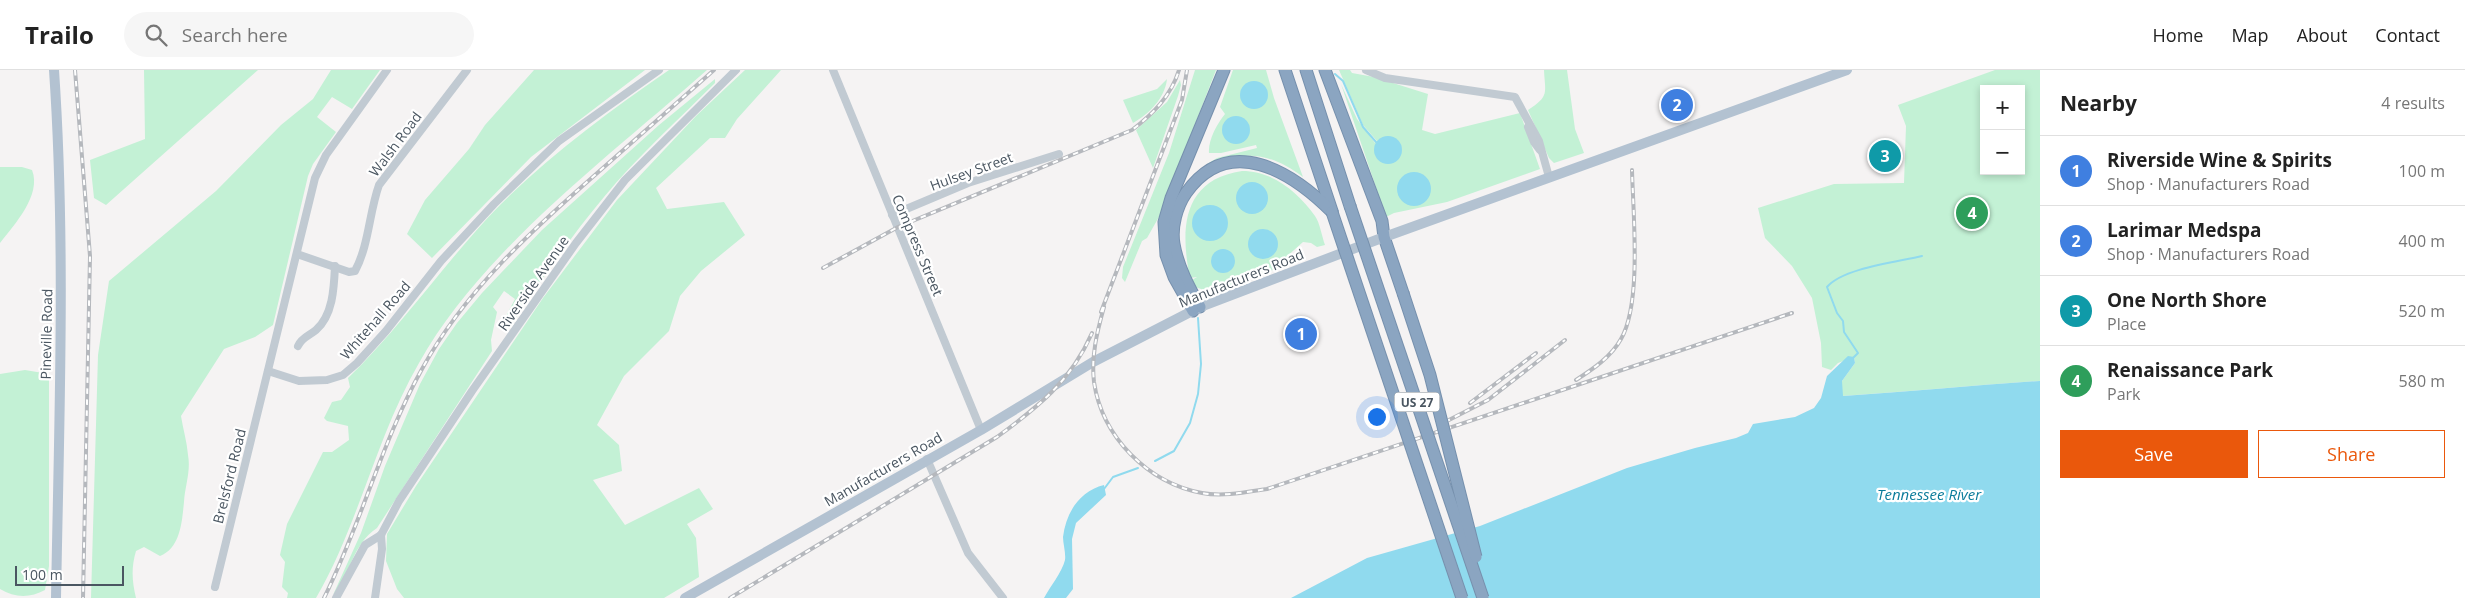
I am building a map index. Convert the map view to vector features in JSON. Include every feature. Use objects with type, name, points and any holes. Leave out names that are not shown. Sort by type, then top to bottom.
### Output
[{"type":"highway","points":[[1196,309],[1174,277],[1166,255],[1164,222],[1171,198],[1224,70]]},
{"type":"highway","name":"US 27","points":[[1285,70],[1462,598]]},
{"type":"highway","name":"US 27","points":[[1306,70],[1350,206],[1485,598]]},
{"type":"highway","points":[[1325,70],[1382,221],[1384,237],[1430,375],[1485,598]]},
{"type":"highway","points":[[1196,309],[1173,242],[1175,218],[1184,197],[1201,176],[1218,166],[1258,163],[1281,172],[1303,185],[1332,212]]},
{"type":"main road","name":"Pineville Road","points":[[54,70],[60,160],[62,236],[56,598]]},
{"type":"main road","name":"Manufacturers Road","points":[[685,598],[981,430],[1094,362],[1196,309],[1384,237],[1847,70]]},
{"type":"main road","points":[[704,598],[717,581]]},
{"type":"street","points":[[268,372],[319,167],[387,70]]},
{"type":"street","name":"Walsh Road","points":[[297,254],[349,272],[355,271],[361,261],[372,203],[379,185],[467,70]]},
{"type":"street","name":"Whitehall Road","points":[[268,372],[299,382],[327,380],[343,375],[386,331],[441,261],[494,204],[559,142],[659,70]]},
{"type":"street","name":"Riverside Avenue","points":[[381,535],[400,501],[472,391],[576,243],[626,180],[736,70]]},
{"type":"street","name":"Compress Street","points":[[833,70],[981,430]]},
{"type":"street","points":[[1366,70],[1385,78],[1515,97],[1532,125],[1549,178]]},
{"type":"street","name":"Hulsey Street","points":[[892,215],[968,183],[1059,154]]},
{"type":"street","points":[[298,346],[302,339],[317,330],[330,308],[335,266]]},
{"type":"street","name":"Brelsford Road","points":[[215,587],[268,372]]},
{"type":"street","points":[[927,459],[968,553],[1003,598]]},
{"type":"street","points":[[336,598],[365,545],[381,535],[382,549],[375,598]]},
{"type":"green space","points":[[144,70],[258,70],[106,205],[94,198],[90,160],[145,139]]},
{"type":"green space","points":[[331,70],[380,70],[352,109],[332,97],[317,117],[336,132],[313,164],[308,176],[273,325],[255,337],[224,349],[181,416],[189,467],[181,525],[176,540],[167,552],[160,556],[144,547],[136,551],[133,574],[136,598],[91,598],[98,355],[109,281],[216,191],[281,125],[313,99]]},
{"type":"green space","points":[[534,70],[645,70],[531,157],[432,258],[407,234],[425,200],[469,149],[485,125]]},
{"type":"green space","points":[[669,70],[707,70],[550,206],[512,243],[445,321],[404,391],[344,540],[316,598],[287,598],[288,593],[282,587],[285,562],[280,555],[287,524],[323,452],[332,452],[349,440],[348,426],[327,421],[324,418],[332,402],[341,400],[350,387],[348,378],[388,336],[462,247],[501,204],[582,133]]},
{"type":"green space","points":[[745,70],[781,70],[737,119],[725,138],[710,138],[656,188],[667,209],[724,202],[745,235],[701,271],[680,296],[669,331],[624,376],[597,425],[619,445],[622,471],[593,480],[625,525],[699,488],[713,509],[687,524],[696,538],[699,577],[664,598],[404,598],[397,589],[386,561],[387,534],[416,486],[543,298],[617,200],[696,116]]},
{"type":"green space","points":[[1195,70],[1216,70],[1160,215],[1147,238],[1142,241],[1125,282],[1122,278],[1123,267],[1169,153]]},
{"type":"green space","points":[[1233,70],[1266,70],[1274,98],[1303,177],[1280,163],[1258,156],[1235,157],[1207,164],[1217,158],[1257,148],[1256,145],[1221,153],[1209,153],[1214,132],[1225,114],[1220,107]]},
{"type":"green space","points":[[1339,70],[1350,70],[1352,73],[1374,77],[1428,94],[1422,130],[1435,134],[1520,113],[1540,169],[1447,202],[1394,213],[1386,217],[1341,84],[1357,119],[1375,143],[1377,141],[1363,125]]},
{"type":"green space","points":[[1544,70],[1567,70],[1575,129],[1584,153],[1554,163],[1549,158],[1528,110],[1540,101],[1545,93]]},
{"type":"green space","points":[[1995,70],[2040,70],[2040,381],[1842,396],[1842,381],[1855,363],[1854,357],[1838,363],[1831,370],[1822,367],[1821,343],[1812,298],[1792,266],[1765,238],[1758,208],[1834,184],[1904,183],[1906,126],[1898,105]]},
{"type":"green space","points":[[715,79],[715,83],[644,153],[604,197],[565,247],[506,333],[507,314],[515,299],[504,291],[493,307],[497,312],[491,340],[492,351],[377,528],[362,543],[333,595],[361,533],[385,466],[420,384],[439,349],[457,323],[482,293],[542,230],[659,125]]},
{"type":"green space","points":[[1167,79],[1160,99],[1145,115],[1133,123],[1123,100],[1157,89]]},
{"type":"green space","points":[[1180,80],[1181,85],[1178,96],[1153,168],[1136,130],[1167,102]]},
{"type":"green space","points":[[0,167],[22,167],[32,170],[34,180],[30,199],[25,209],[0,243]]},
{"type":"green space","points":[[1242,171],[1264,175],[1284,184],[1293,191],[1317,219],[1325,245],[1317,247],[1311,243],[1303,242],[1284,259],[1284,266],[1211,292],[1201,292],[1201,289],[1195,287],[1192,280],[1197,277],[1190,278],[1187,260],[1186,225],[1190,210],[1197,196],[1207,185],[1222,176]]},
{"type":"green space","points":[[25,370],[49,374],[49,566],[45,590],[28,596],[22,596],[0,589],[0,374]]},
{"type":"water","points":[[1254,81],[1264,85],[1268,95],[1264,105],[1254,109],[1244,105],[1240,95],[1244,85]]},
{"type":"water","points":[[1236,116],[1246,120],[1250,130],[1246,140],[1236,144],[1226,140],[1222,130],[1226,120]]},
{"type":"water","points":[[1388,136],[1398,140],[1402,150],[1398,160],[1388,164],[1378,160],[1374,150],[1378,140]]},
{"type":"water","points":[[1414,172],[1426,177],[1431,189],[1426,201],[1414,206],[1402,201],[1397,189],[1402,177]]},
{"type":"water","points":[[1252,182],[1258,183],[1263,187],[1267,192],[1267,204],[1263,209],[1258,213],[1252,214],[1246,213],[1241,209],[1237,204],[1236,198],[1237,192],[1241,187],[1246,183]]},
{"type":"water","points":[[1210,205],[1223,210],[1228,223],[1223,236],[1210,241],[1197,236],[1192,223],[1197,210]]},
{"type":"water","points":[[1263,229],[1274,233],[1278,244],[1274,255],[1263,259],[1252,255],[1248,244],[1252,233]]},
{"type":"water","points":[[1223,249],[1228,250],[1234,256],[1234,266],[1228,272],[1223,273],[1218,272],[1212,266],[1211,261],[1212,256],[1218,250]]},
{"type":"water","name":"Tennessee River","points":[[1848,356],[1854,357],[1855,363],[1842,381],[1843,396],[2040,381],[2040,598],[1291,598],[1367,558],[1480,526],[1627,468],[1736,438],[1748,433],[1753,424],[1795,417],[1814,408],[1821,398],[1827,376]]},
{"type":"water","points":[[1104,485],[1106,495],[1076,523],[1072,539],[1073,589],[1066,598],[1044,598],[1059,574],[1065,560],[1063,537],[1071,511],[1081,497],[1095,488]]},
{"type":"waterway","points":[[1335,74],[1343,81],[1363,127],[1376,142]]},
{"type":"waterway","points":[[1853,358],[1858,353],[1844,332],[1843,321],[1837,313],[1827,287],[1835,280],[1857,270],[1922,256]]},
{"type":"waterway","points":[[1155,461],[1174,451],[1190,423],[1198,394],[1201,364],[1198,318]]},
{"type":"waterway","points":[[1104,489],[1113,477],[1138,468]]},
{"type":"railway","points":[[75,70],[90,256],[83,598]]},
{"type":"railway","points":[[324,598],[408,396],[439,341],[458,314],[500,264],[546,219],[714,70]]},
{"type":"railway","points":[[823,268],[898,227],[1132,130],[1160,104],[1171,88],[1179,70]]},
{"type":"railway","points":[[1101,312],[1182,100],[1187,70]]},
{"type":"railway","points":[[1576,380],[1607,357],[1621,339],[1628,323],[1632,303],[1635,257],[1632,170]]},
{"type":"railway","points":[[1104,307],[1095,344],[1093,372],[1099,402],[1117,439],[1146,468],[1163,479],[1182,488],[1202,493],[1218,494],[1235,494],[1267,489],[1792,313]]},
{"type":"railway","points":[[730,598],[997,437],[1040,404],[1064,379],[1084,350],[1092,333]]},
{"type":"railway","points":[[1445,422],[1488,400],[1565,340]]},
{"type":"railway","points":[[1470,403],[1536,353]]},
{"type":"place","name":"Larimar Medspa","points":[[1677,105]]},
{"type":"place","name":"One North Shore","points":[[1885,156]]},
{"type":"place","name":"Renaissance Park","points":[[1972,213]]},
{"type":"place","name":"Riverside Wine & Spirits","points":[[1301,334]]}]
